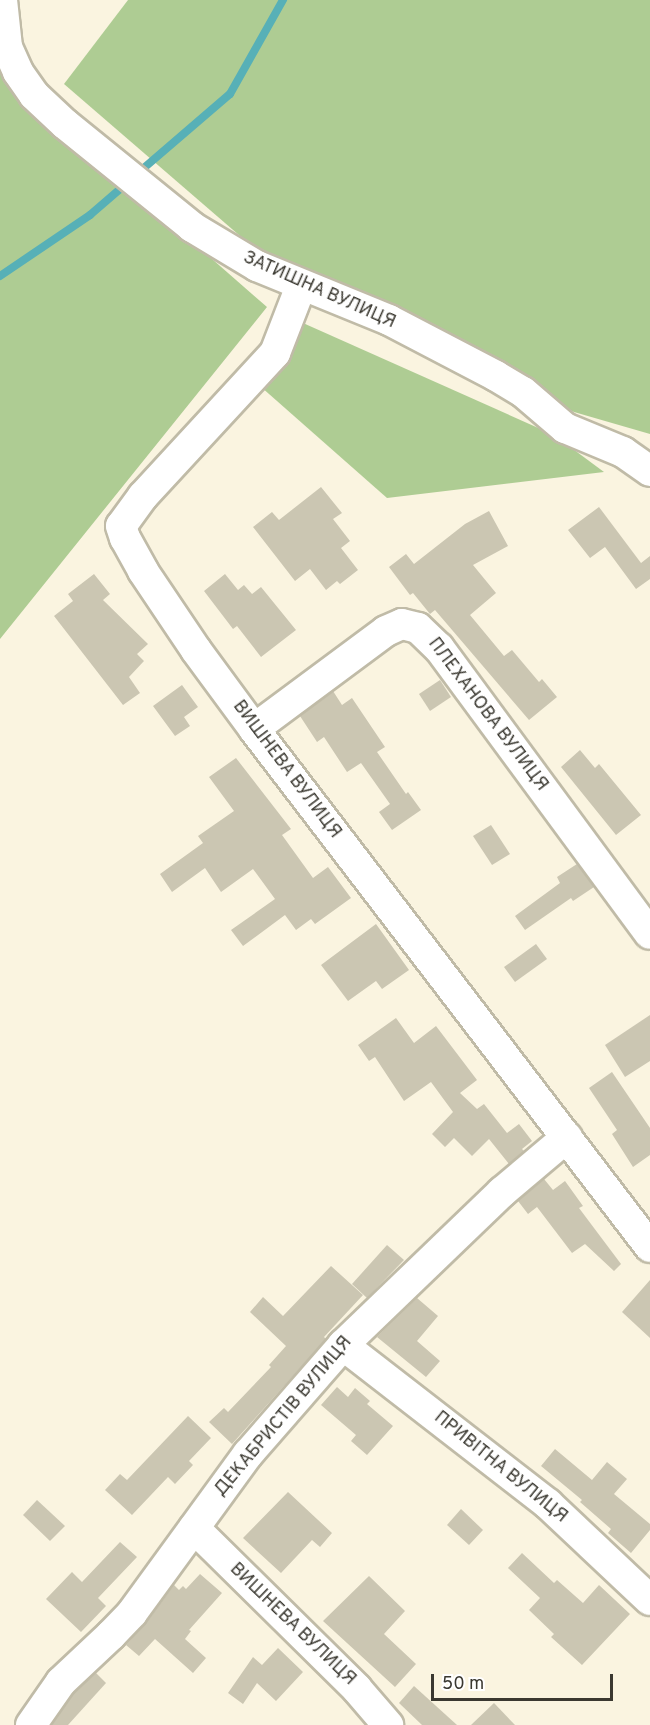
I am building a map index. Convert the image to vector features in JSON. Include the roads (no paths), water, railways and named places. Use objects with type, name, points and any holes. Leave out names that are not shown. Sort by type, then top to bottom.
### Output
[{"type":"street","name":"ЗАТИШНА ВУЛИЦЯ","points":[[2,0],[7,47],[18,72],[47,108],[192,227],[249,262],[301,286],[388,320],[496,376],[523,392],[565,428],[623,452],[650,471]]},
{"type":"street","name":"ВИШНЕВА ВУЛИЦЯ","points":[[301,286],[285,334],[270,361],[157,479],[122,526],[143,571],[196,650],[650,1247]]},
{"type":"street","name":"ПЛЕХАНОВА ВУЛИЦЯ","points":[[254,729],[386,631],[402,624],[418,628],[439,648],[650,934]]},
{"type":"street","name":"ДЕКАБРИСТІВ ВУЛИЦЯ","points":[[31,1725],[61,1682],[132,1613],[248,1454],[343,1345],[502,1192],[567,1137]]},
{"type":"street","name":"ПРИВІТНА ВУЛИЦЯ","points":[[343,1345],[548,1504],[650,1600]]},
{"type":"street","name":"ВИШНЕВА ВУЛИЦЯ","points":[[194,1528],[357,1689],[388,1725]]},
{"type":"waterway","points":[[138,173],[230,94],[283,0]]},
{"type":"waterway","points":[[0,276],[90,215],[127,183]]}]
